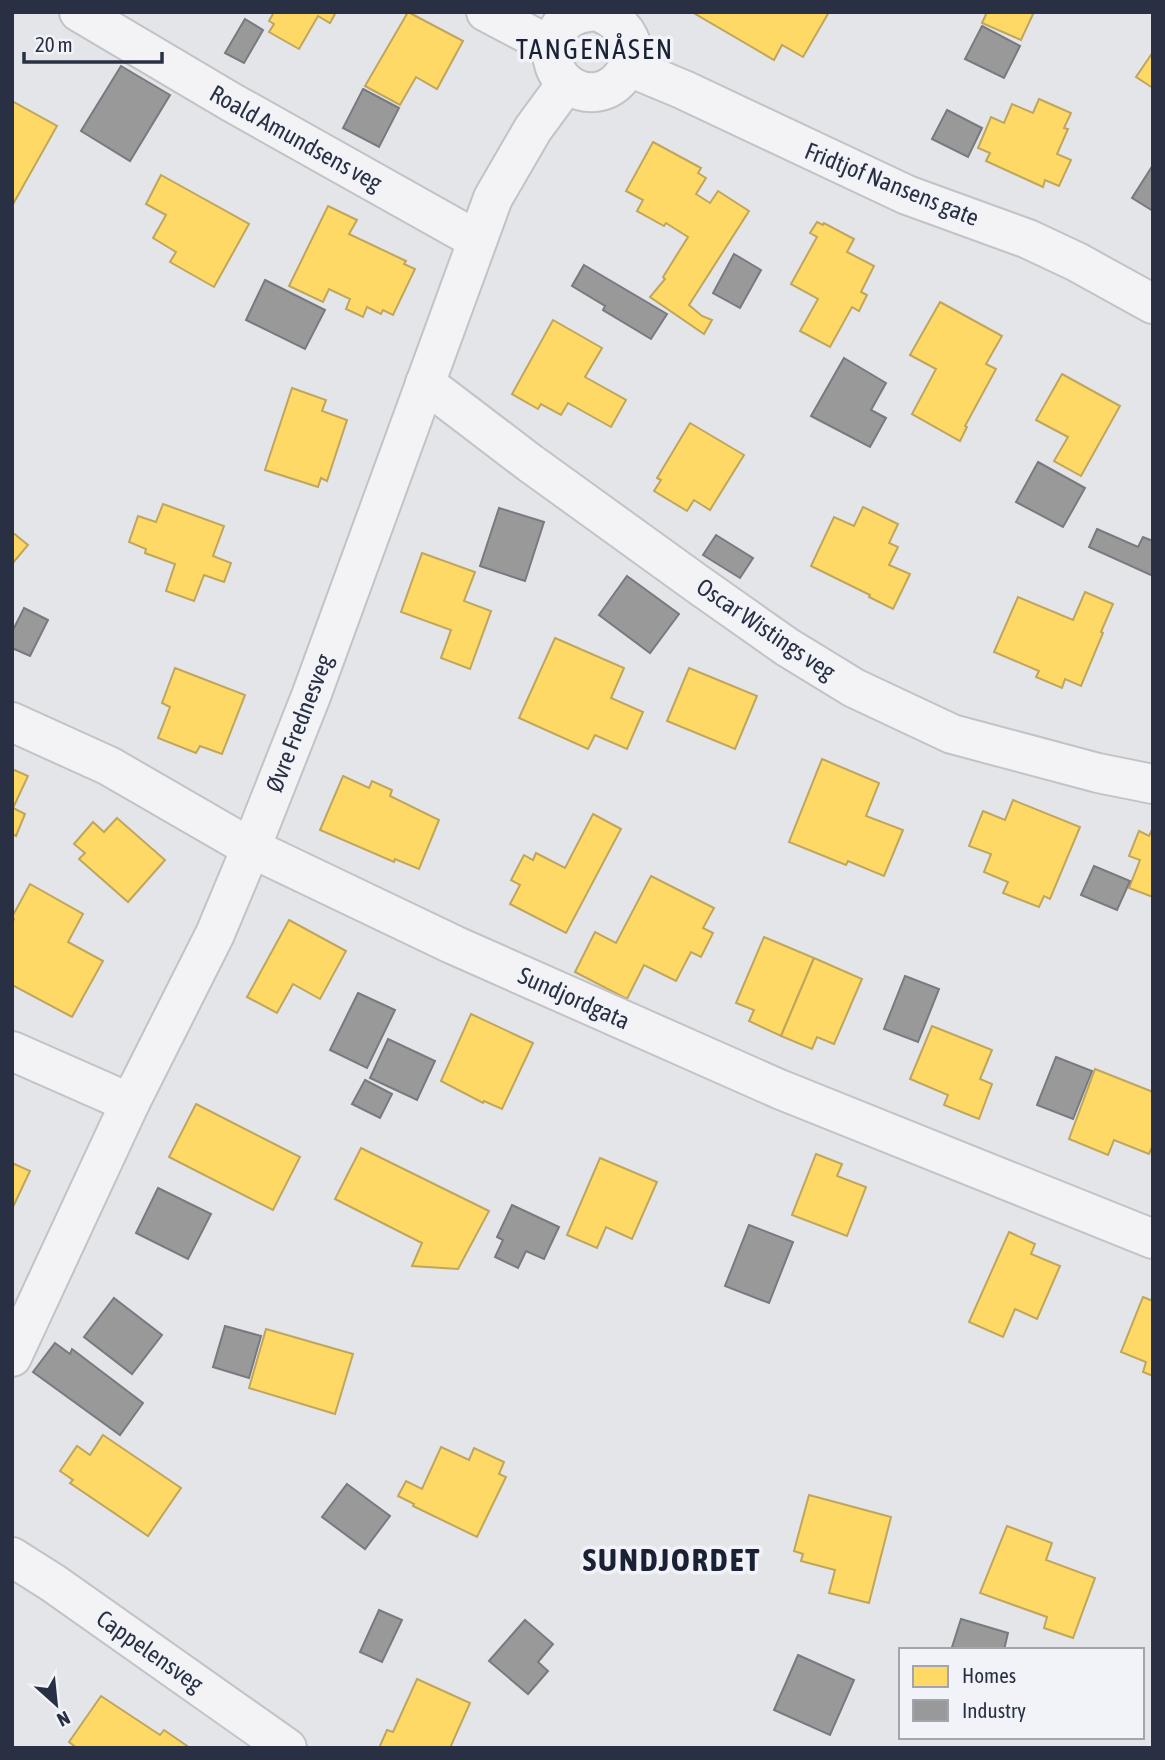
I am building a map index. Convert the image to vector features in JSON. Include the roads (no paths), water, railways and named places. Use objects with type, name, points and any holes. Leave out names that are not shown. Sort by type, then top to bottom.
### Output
[{"type":"street","name":"Roald Amundsens veg","points":[[79,12],[231,102],[477,240]]},
{"type":"street","points":[[486,12],[551,46]]},
{"type":"street","points":[[576,14],[606,14],[627,33],[632,50],[629,67],[618,82],[602,91],[584,92],[566,84],[556,74],[551,60],[551,46],[559,26],[576,14]]},
{"type":"street","name":"Fridtjof Nansens gate","points":[[629,67],[684,90],[907,195],[1028,239],[1077,262],[1153,304]]},
{"type":"street","name":"Øvre Frednesveg","points":[[12,1357],[130,1103],[215,934],[251,848],[311,696],[493,198],[514,160],[566,84]]},
{"type":"street","name":"Oscar Wistings veg","points":[[425,383],[530,463],[743,616],[854,688],[952,734],[1098,773],[1153,784]]},
{"type":"street","name":"Sundjordgata","points":[[12,722],[109,766],[251,848],[454,945],[779,1088],[1153,1239]]},
{"type":"street","points":[[12,1051],[130,1103]]},
{"type":"street","name":"Cappelensveg","points":[[12,1557],[287,1748]]},
{"type":"district","name":"TANGENÅSEN","points":[[595,49]]},
{"type":"district","name":"SUNDJORDET","points":[[672,1559]]}]
